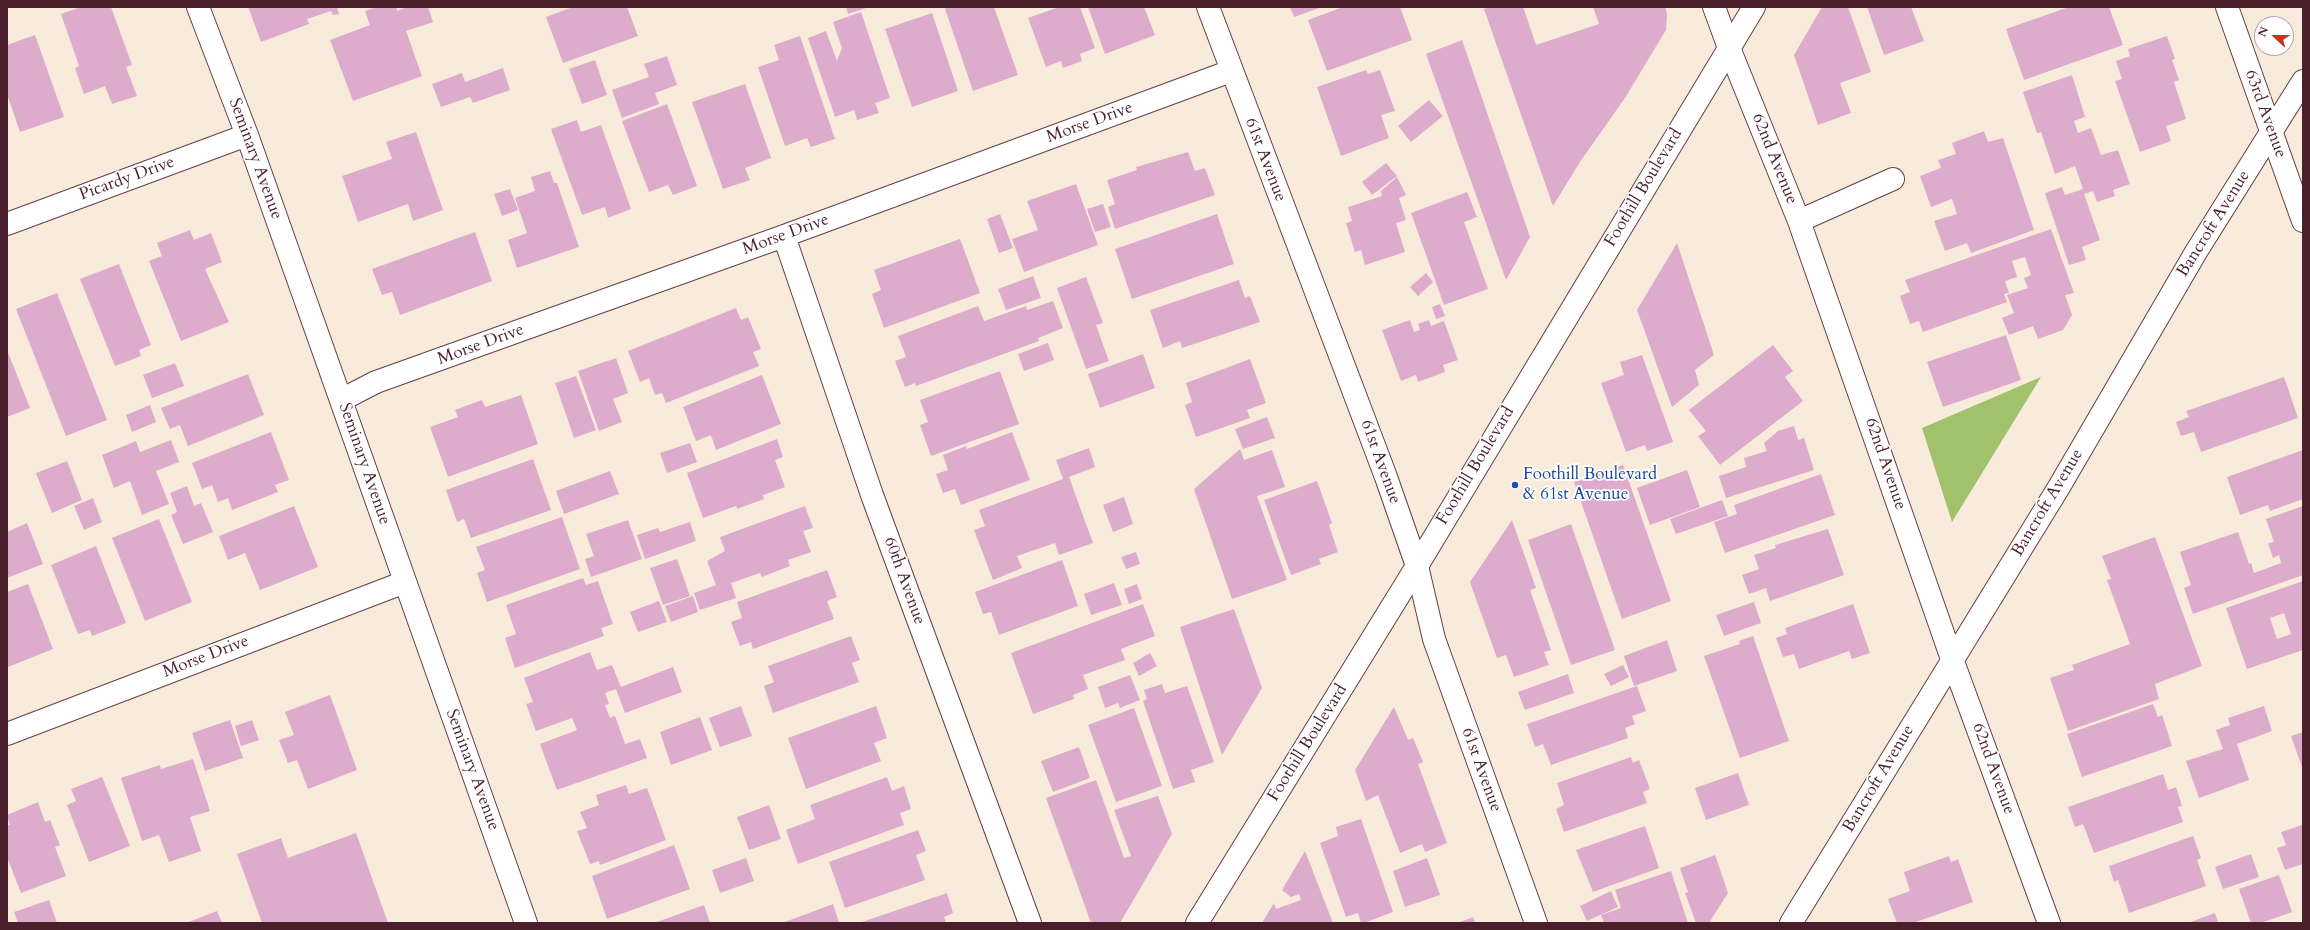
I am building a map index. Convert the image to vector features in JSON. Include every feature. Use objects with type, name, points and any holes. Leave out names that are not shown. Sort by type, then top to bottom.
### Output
[{"type":"street","name":"Seminary Avenue","points":[[198,7],[247,135],[526,923]]},
{"type":"street","name":"61st Avenue","points":[[1208,7],[1386,477],[1417,566],[1434,639],[1536,923]]},
{"type":"street","name":"62nd Avenue","points":[[1714,7],[1728,48],[1799,221],[1952,659],[2049,923]]},
{"type":"street","name":"Foothill Boulevard","points":[[1197,923],[1417,566],[1754,7]]},
{"type":"street","name":"63rd Avenue","points":[[2227,7],[2303,221]]},
{"type":"street","name":"Morse Drive","points":[[341,400],[376,382],[784,236],[1231,71]]},
{"type":"street","name":"Bancroft Avenue","points":[[1791,923],[2059,487],[2196,252],[2303,81]]},
{"type":"street","name":"Picardy Drive","points":[[7,224],[247,135]]},
{"type":"street","points":[[1799,221],[1893,179]]},
{"type":"street","name":"60th Avenue","points":[[784,236],[872,495],[1030,923]]},
{"type":"street","name":"Morse Drive","points":[[7,734],[405,582]]},
{"type":"green space","points":[[2041,377],[1952,522],[1922,428]]},
{"type":"building","points":[[81,7],[111,7],[132,65],[126,67],[137,96],[112,104],[105,86],[84,94],[75,68],[79,66],[61,14]]},
{"type":"building","points":[[248,7],[337,7],[339,14],[333,15],[331,11],[307,19],[309,24],[261,42]]},
{"type":"building","points":[[377,7],[396,7],[397,11],[408,7],[428,7],[433,22],[406,31],[422,76],[353,101],[330,40],[370,25],[365,11]]},
{"type":"building","points":[[573,7],[627,7],[638,36],[563,63],[546,17]]},
{"type":"building","points":[[846,7],[869,7],[848,14]]},
{"type":"building","points":[[948,7],[994,7],[1018,75],[973,91],[945,9]]},
{"type":"building","points":[[1059,7],[1080,7],[1095,48],[1080,54],[1082,61],[1063,68],[1061,61],[1046,67],[1028,18]]},
{"type":"building","points":[[1088,7],[1144,7],[1155,35],[1105,54]]},
{"type":"building","points":[[1290,7],[1322,7],[1294,17]]},
{"type":"building","points":[[1343,7],[1400,7],[1412,40],[1327,71],[1308,20]]},
{"type":"building","points":[[1490,7],[1523,7],[1536,45],[1599,24],[1593,7],[1665,7],[1667,14],[1666,30],[1625,98],[1580,162],[1553,206],[1484,9]]},
{"type":"building","points":[[1822,7],[1848,7],[1871,72],[1840,83],[1851,113],[1818,125],[1794,55]]},
{"type":"building","points":[[1867,7],[1911,7],[1924,41],[1884,55]]},
{"type":"building","points":[[2069,7],[2109,7],[2123,45],[2024,80],[2006,29]]},
{"type":"building","points":[[861,12],[890,98],[875,103],[879,113],[857,120],[854,110],[835,117],[808,38],[826,31],[837,61],[842,48],[833,22]]},
{"type":"building","points":[[932,13],[958,91],[912,107],[885,29]]},
{"type":"building","points":[[35,35],[64,117],[20,132],[7,94],[7,45]]},
{"type":"building","points":[[800,36],[835,139],[811,147],[807,138],[785,146],[758,67],[779,60],[774,45]]},
{"type":"building","points":[[2167,36],[2175,59],[2172,60],[2179,80],[2174,82],[2186,119],[2166,126],[2171,141],[2140,152],[2115,81],[2122,79],[2116,61],[2130,56],[2128,49]]},
{"type":"building","points":[[1462,40],[1530,237],[1506,280],[1426,54]]},
{"type":"building","points":[[667,56],[677,85],[655,93],[659,104],[622,118],[612,90],[649,77],[644,64]]},
{"type":"building","points":[[595,60],[607,95],[582,104],[569,69]]},
{"type":"building","points":[[503,68],[510,90],[473,103],[470,97],[441,107],[432,84],[462,73],[465,82]]},
{"type":"building","points":[[1366,70],[1368,74],[1380,70],[1395,111],[1381,115],[1389,138],[1341,156],[1317,87]]},
{"type":"building","points":[[2072,75],[2085,117],[2074,121],[2078,133],[2091,128],[2101,155],[2118,150],[2130,184],[2113,190],[2115,196],[2097,202],[2093,191],[2084,194],[2100,240],[2082,247],[2086,260],[2069,265],[2045,193],[2062,187],[2065,195],[2083,189],[2075,166],[2055,174],[2041,132],[2037,133],[2023,92]]},
{"type":"building","points":[[745,84],[771,158],[745,168],[750,180],[723,189],[692,102]]},
{"type":"building","points":[[1429,100],[1443,116],[1411,142],[1398,126]]},
{"type":"building","points":[[667,104],[697,186],[673,195],[668,185],[649,192],[622,121]]},
{"type":"building","points":[[577,120],[581,132],[601,125],[631,209],[608,218],[605,207],[582,215],[551,129]]},
{"type":"building","points":[[1984,131],[1988,142],[2003,138],[2034,230],[1971,253],[1967,243],[1945,251],[1934,221],[1957,214],[1952,199],[1931,207],[1920,176],[1941,168],[1938,160],[1956,154],[1952,143]]},
{"type":"building","points":[[416,132],[443,210],[413,221],[408,204],[358,222],[342,176],[392,159],[386,142]]},
{"type":"building","points":[[1188,152],[1195,171],[1205,168],[1215,195],[1115,229],[1108,207],[1115,204],[1107,180],[1137,170],[1136,167]]},
{"type":"building","points":[[1386,163],[1397,176],[1372,195],[1362,182]]},
{"type":"building","points":[[550,171],[554,183],[557,183],[579,247],[517,268],[508,240],[527,233],[515,198],[535,191],[531,177]]},
{"type":"building","points":[[1397,177],[1406,195],[1399,198],[1406,220],[1396,223],[1405,252],[1365,265],[1361,250],[1355,252],[1346,223],[1352,221],[1348,207],[1382,196],[1381,191]]},
{"type":"building","points":[[1076,184],[1098,245],[1024,272],[1012,239],[1038,230],[1027,201]]},
{"type":"building","points":[[510,189],[518,210],[502,216],[494,194]]},
{"type":"building","points":[[1467,192],[1477,217],[1464,222],[1488,289],[1444,305],[1411,213]]},
{"type":"building","points":[[1103,204],[1111,227],[1095,232],[1087,209]]},
{"type":"building","points":[[1000,214],[1013,248],[999,253],[987,219]]},
{"type":"building","points":[[1217,214],[1234,264],[1132,299],[1115,249]]},
{"type":"building","points":[[2051,229],[2074,293],[2065,295],[2072,315],[2063,330],[2038,339],[2033,326],[2009,335],[2002,318],[2014,313],[2007,295],[2028,288],[2024,278],[2031,275],[2025,257],[2012,261],[2017,277],[2005,281],[2009,293],[2004,294],[2007,302],[1923,332],[1919,321],[1910,324],[1900,296],[1910,292],[1905,280]]},
{"type":"building","points":[[190,230],[194,240],[211,233],[222,262],[205,269],[229,322],[181,341],[149,261],[162,256],[157,243]]},
{"type":"building","points":[[475,232],[492,281],[400,315],[392,292],[382,295],[372,269]]},
{"type":"building","points":[[960,239],[980,293],[884,328],[872,294],[881,290],[874,270]]},
{"type":"building","points":[[1677,243],[1714,355],[1695,370],[1699,385],[1672,407],[1637,310]]},
{"type":"building","points":[[119,264],[151,345],[139,350],[141,356],[115,366],[80,279]]},
{"type":"building","points":[[1426,273],[1433,282],[1418,296],[1410,287]]},
{"type":"building","points":[[1033,276],[1041,298],[1006,310],[998,289]]},
{"type":"building","points":[[1086,277],[1103,323],[1096,325],[1109,361],[1086,369],[1057,288]]},
{"type":"building","points":[[1239,280],[1245,298],[1250,296],[1260,322],[1182,348],[1180,341],[1163,348],[1150,310]]},
{"type":"building","points":[[57,293],[107,420],[66,436],[16,309]]},
{"type":"building","points":[[1053,301],[1063,328],[1038,338],[1039,341],[916,386],[915,383],[905,387],[895,361],[906,357],[898,336],[978,306],[984,321],[1026,306],[1027,310]]},
{"type":"building","points":[[1440,304],[1445,316],[1436,319],[1432,307]]},
{"type":"building","points":[[736,308],[741,320],[748,317],[761,349],[753,352],[759,366],[666,403],[662,393],[655,395],[649,378],[640,382],[628,351]]},
{"type":"building","points":[[1410,320],[1414,332],[1420,330],[1418,324],[1429,320],[1431,326],[1444,321],[1458,360],[1443,365],[1445,372],[1418,382],[1416,375],[1401,381],[1382,330]]},
{"type":"building","points":[[2006,335],[2021,380],[1943,407],[1927,362]]},
{"type":"building","points":[[1048,343],[1054,360],[1024,371],[1018,354]]},
{"type":"building","points":[[1773,345],[1793,371],[1785,377],[1803,401],[1720,465],[1698,436],[1706,431],[1689,410]]},
{"type":"building","points":[[7,350],[30,408],[7,417]]},
{"type":"building","points":[[1143,354],[1155,388],[1100,408],[1088,374]]},
{"type":"building","points":[[1642,355],[1673,442],[1647,451],[1645,445],[1626,452],[1601,383],[1624,375],[1620,362]]},
{"type":"building","points":[[616,358],[628,393],[613,399],[622,422],[599,431],[578,371]]},
{"type":"building","points":[[1250,359],[1266,403],[1247,410],[1250,418],[1196,437],[1185,405],[1192,402],[1186,383]]},
{"type":"building","points":[[175,363],[184,386],[152,398],[143,375]]},
{"type":"building","points":[[1000,371],[1019,424],[931,456],[920,425],[928,422],[920,400]]},
{"type":"building","points":[[248,374],[264,415],[188,446],[180,425],[170,429],[161,408]]},
{"type":"building","points":[[762,375],[781,424],[716,450],[711,435],[696,441],[683,407]]},
{"type":"building","points":[[576,376],[596,430],[574,438],[555,383]]},
{"type":"building","points":[[2284,377],[2298,418],[2201,452],[2194,432],[2181,436],[2176,422],[2189,417],[2186,411]]},
{"type":"building","points":[[521,395],[538,444],[448,477],[430,427],[458,417],[455,410],[482,400],[485,407]]},
{"type":"building","points":[[150,405],[156,422],[132,432],[126,415]]},
{"type":"building","points":[[1267,417],[1275,438],[1243,449],[1235,429]]},
{"type":"building","points":[[1794,426],[1798,440],[1804,438],[1814,470],[1726,498],[1719,476],[1746,467],[1744,458],[1767,451],[1764,443],[1778,431]]},
{"type":"building","points":[[271,432],[289,480],[275,485],[278,492],[232,510],[228,498],[218,502],[212,485],[202,489],[192,463]]},
{"type":"building","points":[[1012,432],[1030,480],[961,505],[955,489],[943,493],[936,474],[948,470],[943,455],[966,446],[967,449]]},
{"type":"building","points":[[777,439],[783,457],[775,460],[785,487],[763,495],[764,499],[737,509],[736,506],[703,518],[687,473]]},
{"type":"building","points":[[171,440],[179,462],[156,471],[169,504],[142,515],[130,481],[114,488],[102,455],[136,441],[140,452]]},
{"type":"building","points":[[690,443],[697,462],[667,473],[660,453]]},
{"type":"building","points":[[1089,448],[1095,467],[1069,477],[1093,543],[1059,555],[1055,543],[1017,556],[1022,568],[993,580],[974,530],[985,526],[979,510],[1063,479],[1056,460]]},
{"type":"building","points":[[1240,449],[1244,460],[1272,450],[1285,487],[1257,496],[1287,580],[1232,599],[1194,489]]},
{"type":"building","points":[[2303,450],[2303,499],[2270,511],[2268,505],[2240,515],[2227,477]]},
{"type":"building","points":[[533,459],[551,510],[471,538],[464,519],[457,522],[446,490]]},
{"type":"building","points":[[67,461],[82,500],[52,513],[36,473]]},
{"type":"building","points":[[1623,465],[1671,601],[1622,619],[1574,482]]},
{"type":"building","points":[[1687,470],[1700,507],[1650,525],[1637,488]]},
{"type":"building","points":[[610,471],[619,494],[564,514],[556,491]]},
{"type":"building","points":[[1821,474],[1835,515],[1725,553],[1714,522],[1737,514],[1734,505]]},
{"type":"building","points":[[1317,481],[1332,523],[1329,525],[1338,552],[1319,559],[1321,564],[1291,575],[1264,500]]},
{"type":"building","points":[[187,486],[194,506],[201,503],[213,532],[183,544],[171,515],[177,512],[170,493]]},
{"type":"building","points":[[1124,497],[1133,524],[1113,532],[1103,505]]},
{"type":"building","points":[[93,498],[102,522],[84,530],[74,506]]},
{"type":"building","points":[[1722,500],[1728,516],[1676,534],[1670,519]]},
{"type":"building","points":[[294,506],[318,567],[260,590],[245,553],[228,560],[219,536]]},
{"type":"building","points":[[805,506],[813,528],[803,531],[811,552],[788,560],[790,566],[762,577],[760,573],[731,583],[736,598],[700,610],[694,593],[716,585],[707,561],[725,551],[720,537]]},
{"type":"building","points":[[2303,506],[2303,575],[2193,614],[2184,588],[2191,585],[2180,552],[2238,532],[2249,564],[2251,563],[2254,573],[2281,563],[2279,555],[2273,558],[2268,543],[2274,542],[2266,519]]},
{"type":"building","points":[[562,517],[580,569],[487,602],[477,573],[485,570],[476,547]]},
{"type":"building","points":[[159,519],[192,602],[145,621],[112,538]]},
{"type":"building","points":[[628,520],[642,559],[591,577],[585,559],[594,556],[586,534]]},
{"type":"building","points":[[1512,520],[1536,588],[1530,590],[1551,650],[1544,652],[1549,665],[1514,677],[1506,655],[1497,658],[1470,582]]},
{"type":"building","points":[[690,522],[696,541],[645,559],[637,535],[658,528],[660,532]]},
{"type":"building","points":[[27,523],[43,564],[7,578],[7,532]]},
{"type":"building","points":[[1571,524],[1615,650],[1571,665],[1528,540]]},
{"type":"building","points":[[1828,529],[1844,575],[1770,601],[1766,588],[1749,594],[1742,575],[1759,569],[1754,555],[1776,548],[1775,545]]},
{"type":"building","points":[[2155,537],[2202,666],[2155,684],[2159,699],[2068,731],[2050,678],[2074,670],[2072,665],[2130,644],[2107,580],[2111,579],[2102,556]]},
{"type":"building","points":[[96,546],[126,623],[92,636],[90,630],[78,634],[51,565]]},
{"type":"building","points":[[1136,552],[1140,564],[1126,569],[1121,557]]},
{"type":"building","points":[[677,559],[690,596],[663,605],[650,568]]},
{"type":"building","points":[[1062,560],[1078,606],[999,635],[991,612],[983,614],[975,592]]},
{"type":"building","points":[[827,570],[837,597],[827,601],[834,619],[753,649],[751,642],[740,646],[731,622],[742,618],[737,602]]},
{"type":"building","points":[[583,578],[586,585],[598,581],[613,624],[601,628],[604,636],[515,668],[505,638],[516,634],[506,605]]},
{"type":"building","points":[[2303,581],[2303,650],[2247,669],[2226,608]],"holes":[[[2284,613],[2291,634],[2277,639],[2270,618]]]},
{"type":"building","points":[[1114,583],[1122,605],[1091,615],[1084,594]]},
{"type":"building","points":[[28,584],[53,649],[8,667],[7,592]]},
{"type":"building","points":[[1137,584],[1142,599],[1129,604],[1124,589]]},
{"type":"building","points":[[693,596],[698,612],[671,622],[665,606]]},
{"type":"building","points":[[659,601],[667,622],[638,632],[630,612]]},
{"type":"building","points":[[1754,602],[1761,623],[1724,636],[1716,615]]},
{"type":"building","points":[[1143,604],[1155,636],[1121,649],[1125,660],[1083,675],[1088,689],[1073,695],[1074,699],[1033,714],[1011,653]]},
{"type":"building","points":[[1853,604],[1870,653],[1852,659],[1849,651],[1799,669],[1794,654],[1783,657],[1776,638],[1787,634],[1785,628]]},
{"type":"building","points":[[1234,609],[1262,688],[1222,755],[1180,627]]},
{"type":"building","points":[[851,636],[860,660],[852,663],[859,682],[773,713],[764,686],[774,682],[768,666]]},
{"type":"building","points":[[1753,636],[1789,741],[1740,758],[1704,656],[1740,644],[1739,641]]},
{"type":"building","points":[[1667,640],[1677,671],[1634,686],[1624,656]]},
{"type":"building","points":[[590,652],[597,670],[612,665],[621,687],[673,667],[682,692],[625,713],[616,689],[605,693],[609,704],[605,705],[610,718],[615,716],[625,744],[640,739],[647,758],[557,790],[540,744],[577,730],[572,718],[536,731],[526,704],[533,702],[524,678]]},
{"type":"building","points":[[1150,653],[1157,666],[1139,676],[1133,663]]},
{"type":"building","points":[[1623,665],[1629,677],[1611,686],[1604,674]]},
{"type":"building","points":[[1568,674],[1574,693],[1525,710],[1518,692]]},
{"type":"building","points":[[1130,675],[1140,700],[1120,708],[1118,703],[1105,708],[1098,687]]},
{"type":"building","points":[[1162,684],[1165,693],[1187,686],[1214,762],[1191,770],[1195,782],[1173,789],[1143,701],[1147,699],[1144,690]]},
{"type":"building","points":[[1637,686],[1646,711],[1632,716],[1635,724],[1625,728],[1628,738],[1551,765],[1543,744],[1535,747],[1527,724]]},
{"type":"building","points":[[330,695],[357,770],[308,789],[297,760],[288,763],[279,740],[294,735],[285,712]]},
{"type":"building","points":[[2153,704],[2158,717],[2162,715],[2172,746],[2082,777],[2067,734]]},
{"type":"building","points":[[741,706],[752,736],[720,747],[709,718]]},
{"type":"building","points":[[876,706],[887,738],[874,743],[881,761],[806,789],[788,738]]},
{"type":"building","points":[[2264,706],[2272,731],[2237,744],[2249,780],[2199,798],[2186,761],[2223,749],[2216,730],[2230,725],[2228,718]]},
{"type":"building","points":[[1394,707],[1408,740],[1413,738],[1423,762],[1418,764],[1447,843],[1425,852],[1422,844],[1400,853],[1378,795],[1366,801],[1355,770]]},
{"type":"building","points":[[1134,708],[1162,786],[1116,802],[1088,725]]},
{"type":"building","points":[[700,717],[712,750],[671,765],[660,732]]},
{"type":"building","points":[[230,720],[243,758],[205,771],[192,733]]},
{"type":"building","points":[[252,720],[259,740],[241,746],[235,726]]},
{"type":"building","points":[[2303,732],[2303,770],[2291,736]]},
{"type":"building","points":[[1079,747],[1090,778],[1053,792],[1041,761]]},
{"type":"building","points":[[1631,757],[1633,763],[1639,760],[1650,789],[1643,792],[1647,803],[1564,832],[1556,809],[1564,805],[1557,783]]},
{"type":"building","points":[[193,759],[210,811],[190,817],[201,851],[169,862],[159,835],[142,841],[121,778],[160,765],[161,769]]},
{"type":"building","points":[[1738,773],[1749,805],[1706,820],[1695,788]]},
{"type":"building","points":[[2163,774],[2168,790],[2176,787],[2182,806],[2178,807],[2183,822],[2094,853],[2083,824],[2075,827],[2068,807]]},
{"type":"building","points":[[102,777],[130,846],[89,862],[67,805],[76,801],[71,789]]},
{"type":"building","points":[[887,777],[892,791],[904,786],[911,809],[900,813],[904,825],[798,864],[786,830],[815,819],[810,805]]},
{"type":"building","points":[[1096,780],[1124,858],[1131,856],[1114,810],[1158,796],[1172,834],[1120,923],[1091,923],[1046,798]]},
{"type":"building","points":[[626,785],[629,794],[647,788],[666,840],[600,865],[599,861],[590,864],[577,831],[587,828],[580,812],[599,805],[596,795]]},
{"type":"building","points":[[38,802],[45,822],[50,820],[60,845],[55,847],[66,876],[21,893],[7,857],[7,826],[10,825],[7,815]]},
{"type":"building","points":[[769,805],[781,839],[749,850],[737,817]]},
{"type":"building","points":[[1361,819],[1393,912],[1364,923],[1361,923],[1358,913],[1346,917],[1320,843],[1338,836],[1336,827]]},
{"type":"building","points":[[2302,825],[2303,864],[2285,870],[2277,848],[2286,845],[2281,832]]},
{"type":"building","points":[[1645,826],[1659,868],[1593,892],[1576,850]]},
{"type":"building","points":[[918,830],[926,851],[916,855],[925,880],[845,908],[829,862]]},
{"type":"building","points":[[356,833],[388,923],[262,923],[237,854],[281,838],[288,858]]},
{"type":"building","points":[[2193,836],[2201,858],[2197,860],[2206,886],[2129,913],[2118,880],[2114,882],[2109,866]]},
{"type":"building","points":[[674,845],[690,889],[607,919],[592,876]]},
{"type":"building","points":[[1305,851],[1333,923],[1262,923],[1274,903],[1276,909],[1301,900],[1299,894],[1291,897],[1282,890]]},
{"type":"building","points":[[2251,854],[2259,877],[2223,889],[2215,867]]},
{"type":"building","points":[[1715,855],[1728,893],[1709,923],[1696,923],[1685,893],[1688,892],[1680,868]]},
{"type":"building","points":[[1949,856],[1951,862],[1958,859],[1973,902],[1913,923],[1897,923],[1888,899],[1910,891],[1904,872]]},
{"type":"building","points":[[746,858],[754,881],[720,893],[712,870]]},
{"type":"building","points":[[1427,858],[1440,895],[1405,907],[1393,871]]},
{"type":"building","points":[[1671,871],[1688,923],[1604,923],[1601,915],[1621,908],[1615,890]]},
{"type":"building","points":[[2279,875],[2292,912],[2261,923],[2251,923],[2239,889]]},
{"type":"building","points":[[1611,891],[1618,907],[1587,921],[1580,906]]},
{"type":"building","points":[[947,893],[953,913],[944,917],[946,923],[859,923]]},
{"type":"building","points":[[49,900],[57,923],[18,923],[14,912]]},
{"type":"building","points":[[833,904],[839,923],[782,923]]},
{"type":"building","points":[[704,905],[710,923],[654,923]]},
{"type":"building","points":[[217,911],[222,923],[186,923]]},
{"type":"building","points":[[2215,913],[2218,923],[2188,923]]},
{"type":"building","points":[[1473,917],[1475,923],[1458,923]]},
{"type":"place","name":"Foothill Boulevard & 61st Avenue","points":[[1515,485]]}]
